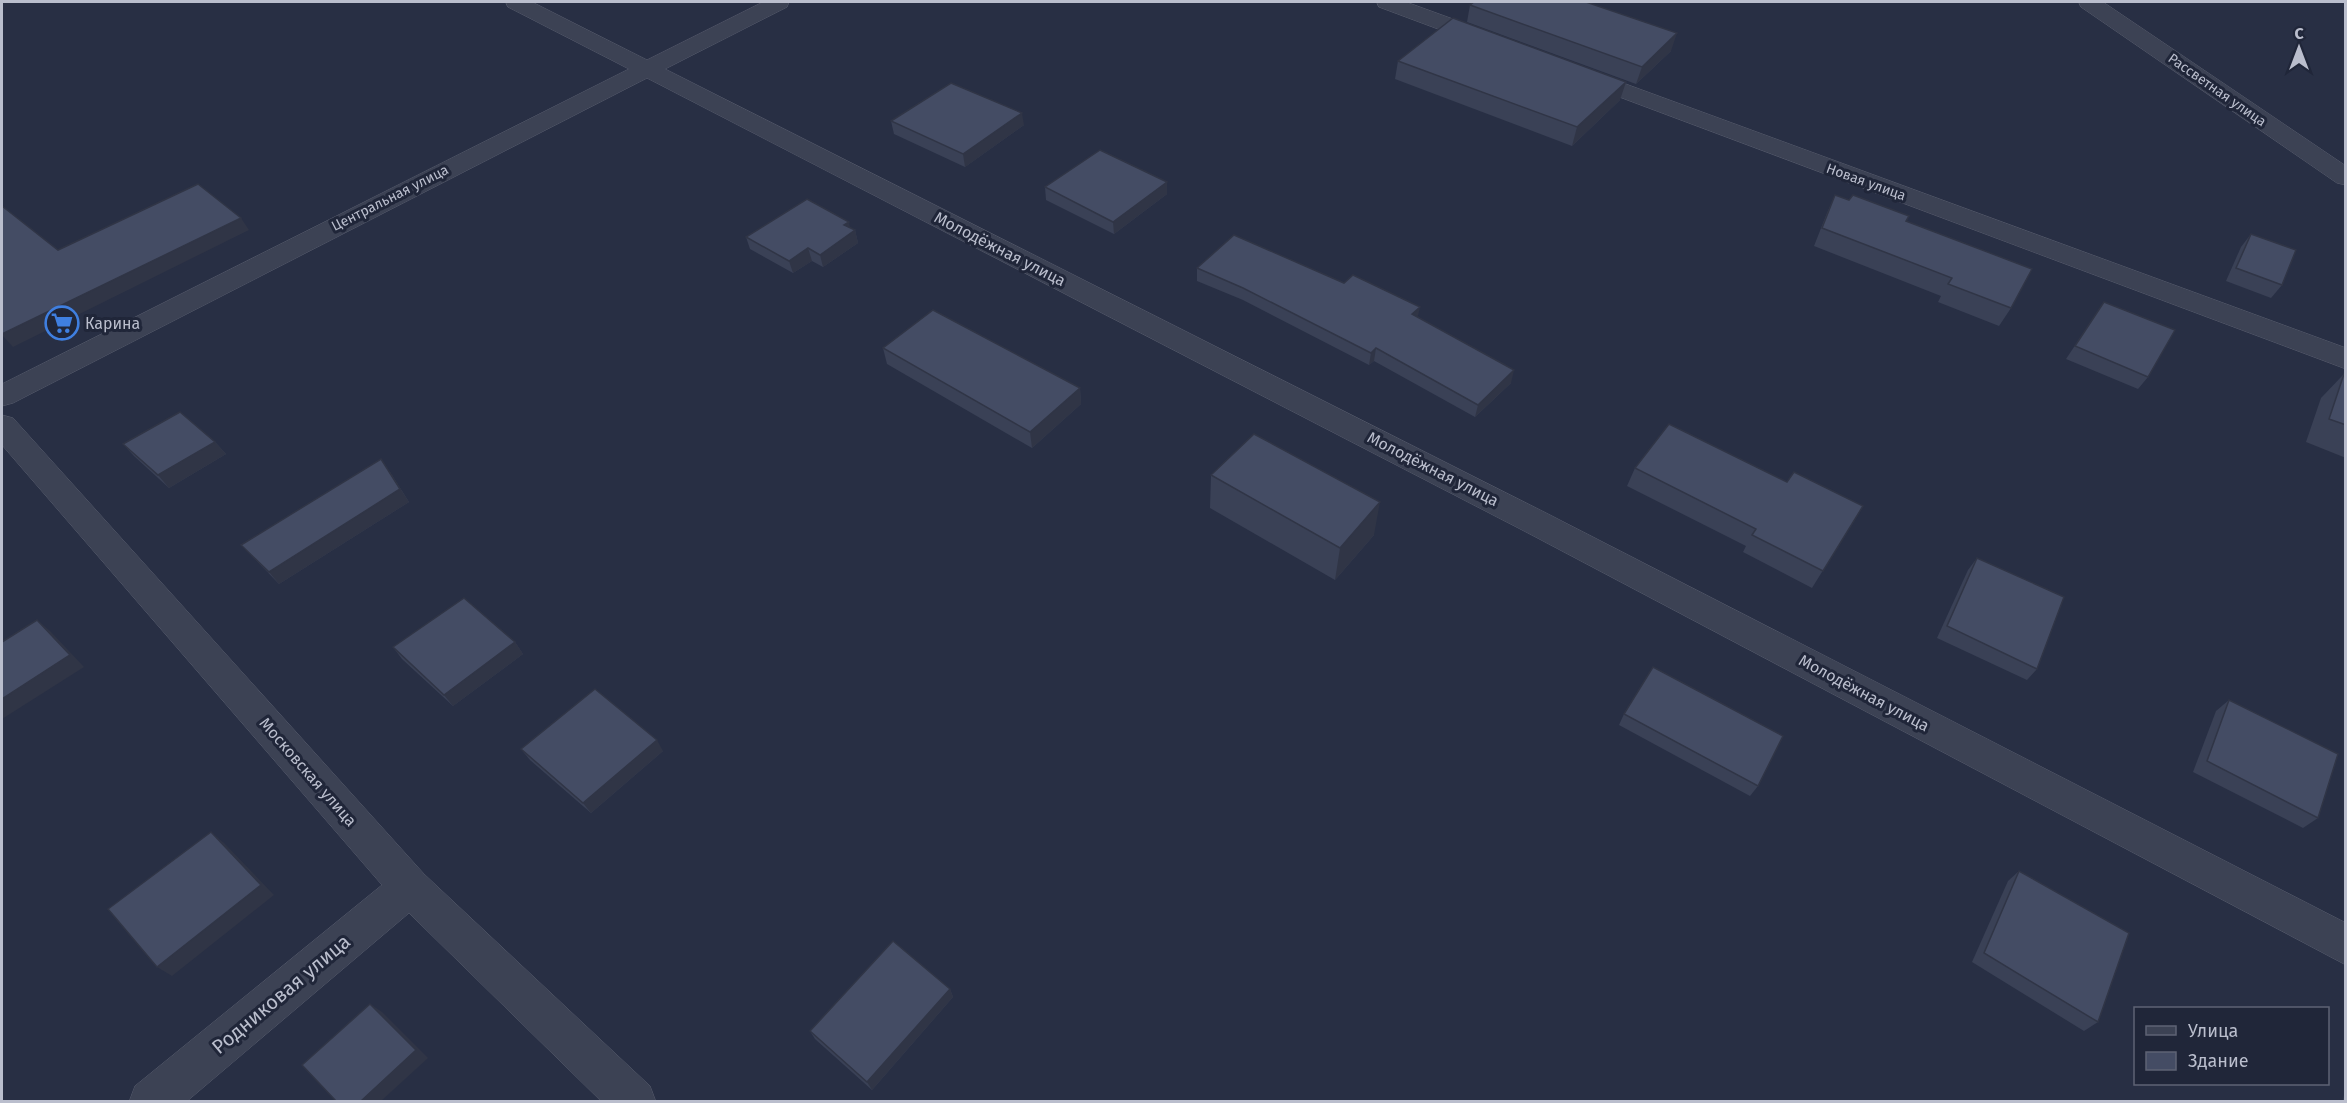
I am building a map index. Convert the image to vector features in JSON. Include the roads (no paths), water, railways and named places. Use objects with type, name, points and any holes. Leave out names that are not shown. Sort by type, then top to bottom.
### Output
[{"type":"street","name":"Молодёжная улица","points":[[516,2],[1528,518],[2346,945]]},
{"type":"street","name":"Центральная улица","points":[[2,396],[779,2]]},
{"type":"street","points":[[1387,2],[1509,48]]},
{"type":"street","name":"Рассветная улица","points":[[2089,2],[2346,178]]},
{"type":"street","name":"Новая улица","points":[[1565,68],[2346,359]]},
{"type":"street","name":"Московская улица","points":[[2,426],[410,887],[634,1101]]},
{"type":"street","name":"Родниковая улица","points":[[151,1101],[410,887]]},
{"type":"place","name":"Карина","points":[[62,323]]}]
